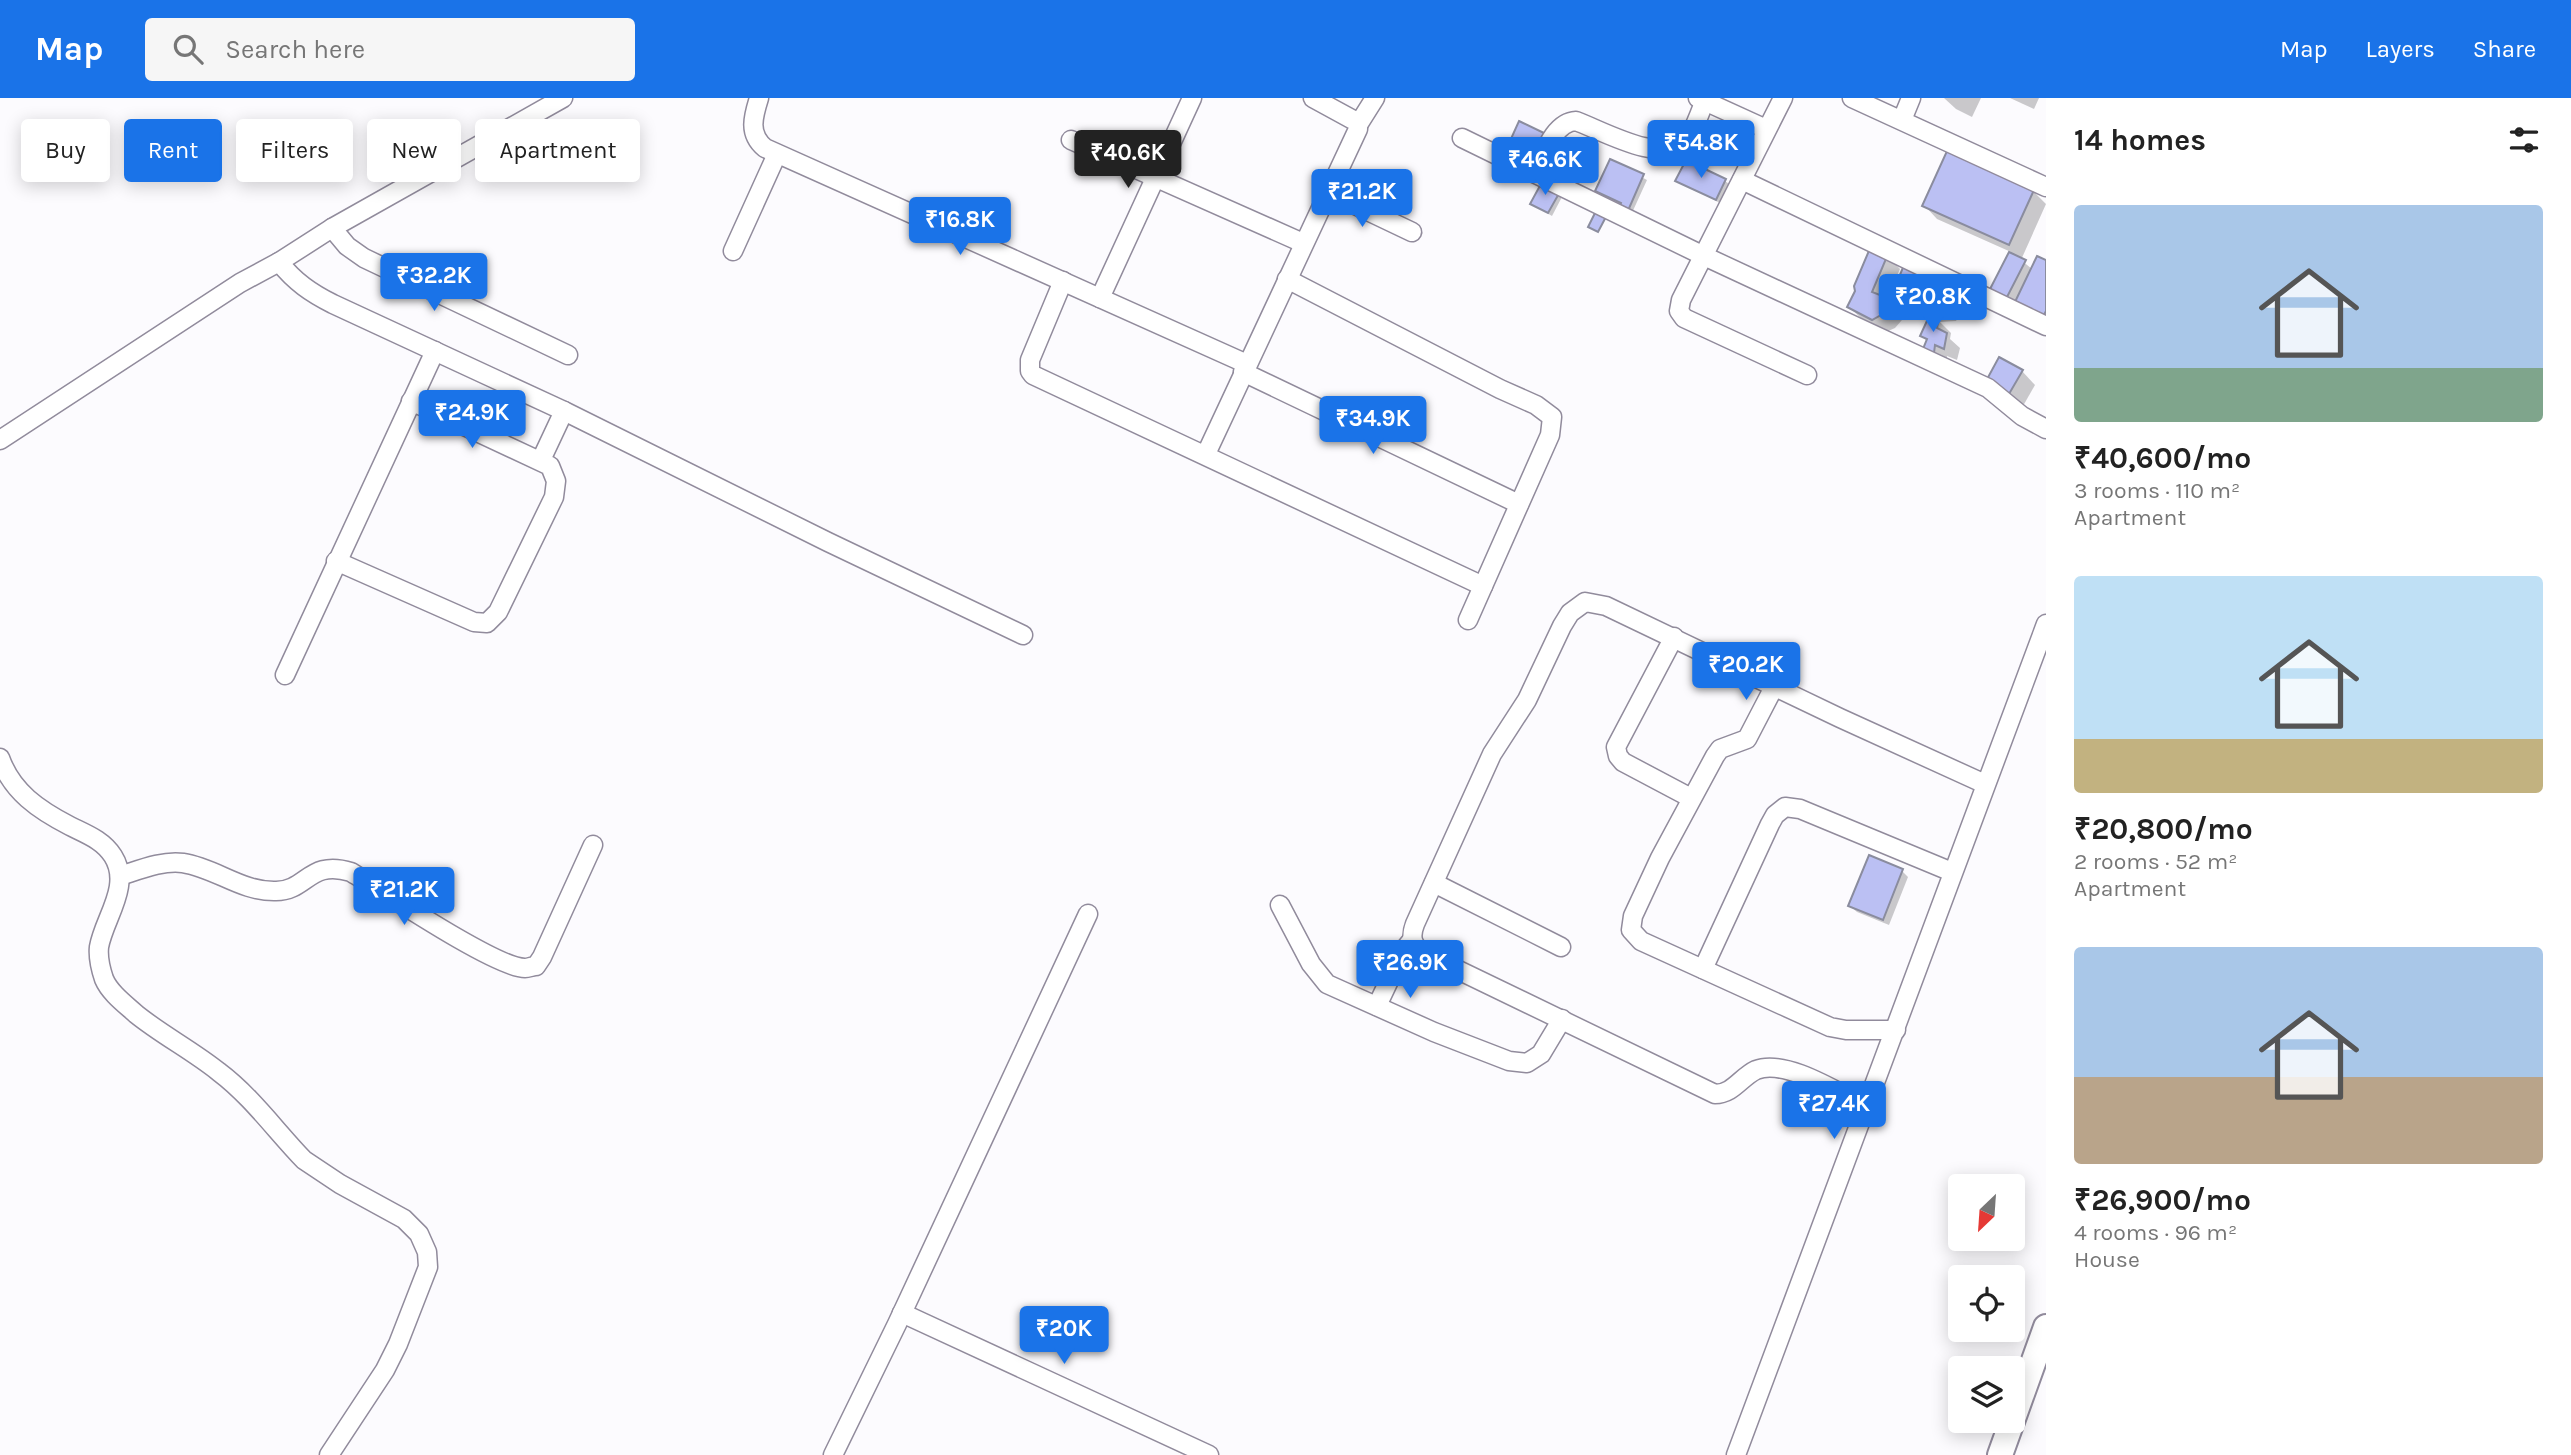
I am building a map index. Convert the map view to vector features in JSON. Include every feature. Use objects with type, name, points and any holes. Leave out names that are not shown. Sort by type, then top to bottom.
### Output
[{"type":"street","points":[[0,440],[240,283],[563,98]]},
{"type":"street","points":[[759,98],[753,125],[754,135],[758,142],[777,154],[1100,298],[1519,504]]},
{"type":"street","points":[[1100,298],[1192,98]]},
{"type":"street","points":[[1313,98],[1351,117],[1358,125]]},
{"type":"street","points":[[1206,454],[1358,125],[1375,98]]},
{"type":"street","points":[[1783,98],[1681,300],[1679,311],[1681,315],[1807,375]]},
{"type":"street","points":[[1852,98],[2046,187]]},
{"type":"street","points":[[1902,120],[1911,98]]},
{"type":"street","points":[[1535,172],[1557,131],[1569,121],[1576,121],[1650,150],[1664,150],[1685,141],[1701,99],[1766,129]]},
{"type":"street","points":[[1462,138],[1704,256],[1988,388],[2022,416],[2046,429]]},
{"type":"street","points":[[1071,140],[1303,243]]},
{"type":"street","points":[[733,251],[777,154]]},
{"type":"street","points":[[1742,180],[2046,326]]},
{"type":"street","points":[[1328,192],[1412,232]]},
{"type":"street","points":[[332,228],[354,253],[568,355]]},
{"type":"street","points":[[279,262],[292,279],[316,295],[564,411],[815,536],[1023,635]]},
{"type":"street","points":[[1287,279],[1547,411],[1552,417],[1550,435],[1468,620]]},
{"type":"street","points":[[1063,281],[1030,360],[1030,371],[1037,377],[1483,586]]},
{"type":"street","points":[[285,675],[435,351]]},
{"type":"street","points":[[336,561],[474,622],[487,623],[498,612],[554,497],[556,489],[550,466],[411,401]]},
{"type":"street","points":[[541,460],[564,411]]},
{"type":"street","points":[[1377,1006],[1412,940],[1415,924],[1492,754],[1527,700],[1570,613],[1578,606],[1591,602],[1674,637],[1774,687],[1985,783]]},
{"type":"street","points":[[1736,1455],[2046,624]]},
{"type":"street","points":[[1674,637],[1616,747],[1623,762],[1691,798]]},
{"type":"street","points":[[1774,687],[1747,739],[1720,749],[1691,798],[1633,916],[1631,930],[1641,941],[1830,1027],[1846,1030],[1896,1030]]},
{"type":"street","points":[[0,758],[8,779],[24,797],[47,813],[92,836],[107,848],[115,859],[120,876],[118,893],[98,951],[105,980],[117,997],[149,1024],[221,1073],[304,1160],[404,1219],[419,1234],[427,1252],[428,1267],[398,1344],[386,1370],[329,1455]]},
{"type":"street","points":[[1703,970],[1770,824],[1775,815],[1785,807],[1800,809],[1952,872]]},
{"type":"street","points":[[120,876],[154,866],[180,863],[198,867],[240,885],[279,892],[328,867],[339,868],[351,872],[472,946],[524,968],[536,966],[542,957],[593,845]]},
{"type":"street","points":[[1434,883],[1561,947]]},
{"type":"street","points":[[1280,905],[1319,976],[1338,990],[1471,1047],[1509,1062],[1527,1063],[1541,1054],[1562,1019]]},
{"type":"street","points":[[833,1455],[1088,914]]},
{"type":"street","points":[[1412,940],[1416,948],[1423,953],[1715,1094],[1725,1094],[1755,1071],[1777,1067],[1867,1107]]},
{"type":"street","points":[[902,1312],[1209,1455]]},
{"type":"street","points":[[2000,1455],[2046,1328]]},
{"type":"building","points":[[1519,121],[1544,133],[1528,164],[1505,152]]},
{"type":"building","points":[[1947,151],[2034,190],[2009,245],[1922,206]]},
{"type":"building","points":[[1610,159],[1644,174],[1627,213],[1619,208],[1621,203],[1595,191]]},
{"type":"building","points":[[1686,160],[1726,179],[1716,200],[1675,181]]},
{"type":"building","points":[[1543,180],[1561,190],[1548,213],[1530,204]]},
{"type":"building","points":[[1598,207],[1608,213],[1598,232],[1588,227]]},
{"type":"building","points":[[1871,246],[1888,254],[1872,292],[1890,299],[1904,265],[1920,272],[1881,315],[1872,320],[1847,307]]},
{"type":"building","points":[[2009,252],[2026,260],[2006,299],[1989,291]]},
{"type":"building","points":[[2037,256],[2046,260],[2046,311],[2043,317],[2014,304]]},
{"type":"building","points":[[1925,273],[1936,284],[1928,292],[1933,295],[1941,283],[1956,287],[1943,308],[1927,309],[1913,304]]},
{"type":"building","points":[[1931,312],[1939,318],[1937,328],[1947,333],[1944,349],[1935,345],[1934,353],[1923,349],[1927,339],[1920,336]]},
{"type":"building","points":[[1999,357],[2023,370],[2009,394],[1986,381]]},
{"type":"building","points":[[1869,855],[1903,869],[1883,920],[1848,906]]}]
